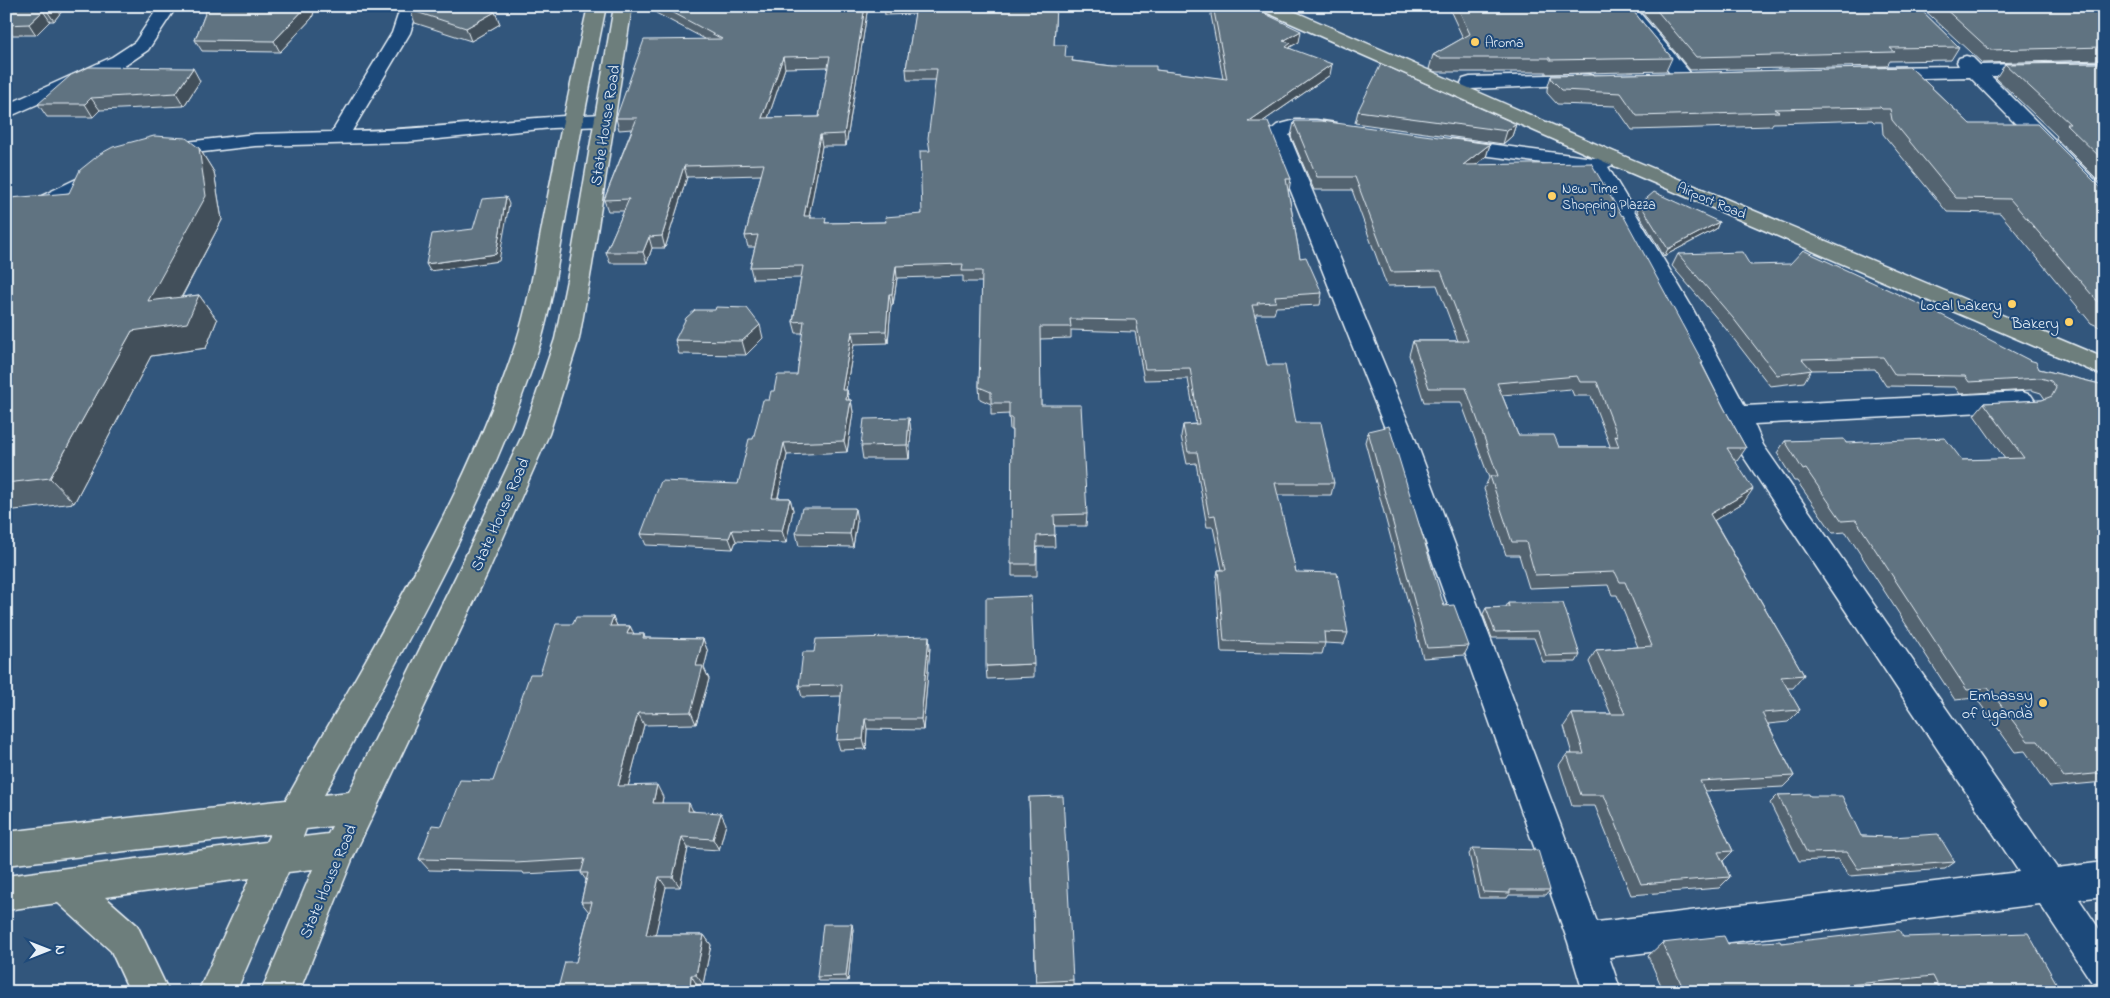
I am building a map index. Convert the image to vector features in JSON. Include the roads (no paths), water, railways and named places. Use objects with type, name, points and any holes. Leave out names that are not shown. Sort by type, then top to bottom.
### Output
[{"type":"main road","points":[[217,992],[296,814],[430,569],[495,435],[528,342],[545,270],[572,122],[597,6]]},
{"type":"main road","name":"State House Road","points":[[280,992],[339,849],[474,572],[536,434],[567,339],[581,265],[623,6]]},
{"type":"main road","name":"Airport Road","points":[[1267,6],[1604,161],[1886,272],[2104,368]]},
{"type":"main road","name":"Airport Road","points":[[1295,6],[1449,70],[1470,83],[2104,349]]},
{"type":"main road","points":[[545,270],[581,265]]},
{"type":"main road","points":[[430,569],[474,572]]},
{"type":"main road","points":[[6,849],[359,807]]},
{"type":"main road","points":[[6,893],[339,849]]},
{"type":"main road","points":[[65,886],[124,938],[150,992]]},
{"type":"street","points":[[6,112],[132,53],[142,46],[168,6]]},
{"type":"street","points":[[338,138],[401,33],[410,6]]},
{"type":"street","points":[[1625,6],[1684,78]]},
{"type":"street","points":[[1955,51],[2104,201]]},
{"type":"street","points":[[1860,73],[2104,68]]},
{"type":"street","points":[[1665,78],[1704,78]]},
{"type":"street","points":[[1470,83],[1608,79]]},
{"type":"street","points":[[144,155],[166,150],[255,140],[407,136],[604,120]]},
{"type":"street","points":[[1348,130],[1311,125],[1288,126],[1278,133],[1401,436],[1586,942],[1602,992]]},
{"type":"street","points":[[1423,141],[1604,161],[1737,416],[1752,449],[2104,968]]},
{"type":"street","points":[[6,216],[41,205],[118,166]]},
{"type":"street","points":[[1737,416],[2031,401]]},
{"type":"street","points":[[1586,942],[2104,879]]},
{"type":"place","name":"Aroma","points":[[1475,42]]},
{"type":"place","name":"New Time Shopping Plazza","points":[[1552,196]]},
{"type":"place","name":"Local bakery","points":[[2012,304]]},
{"type":"place","name":"Bakery","points":[[2069,322]]},
{"type":"place","name":"Embassy of Uganda","points":[[2043,703]]}]
